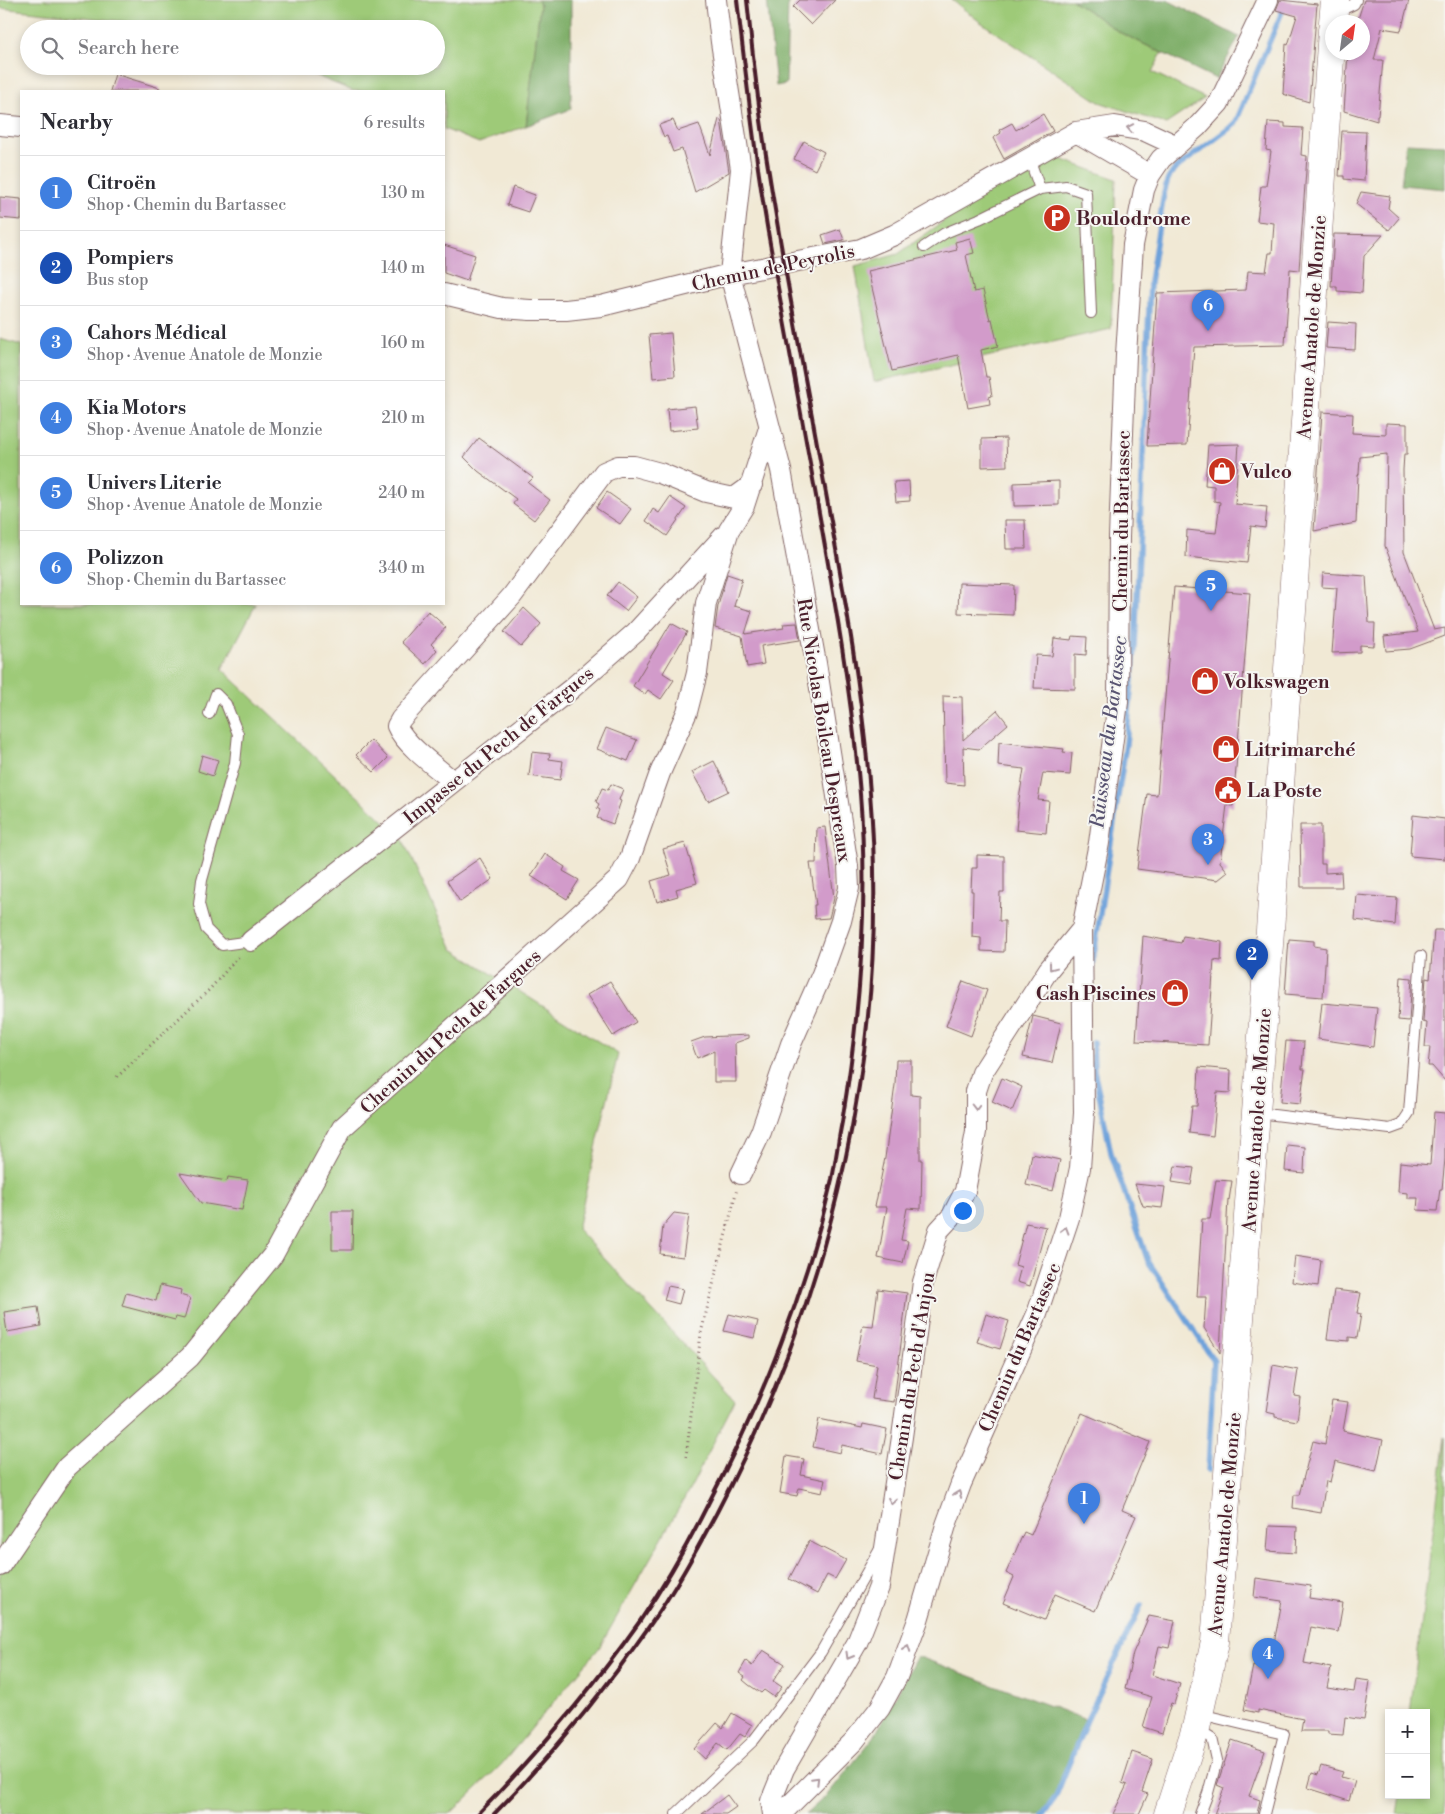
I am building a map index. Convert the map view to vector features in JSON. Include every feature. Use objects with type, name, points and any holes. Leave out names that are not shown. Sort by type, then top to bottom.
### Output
[{"type":"main road","name":"Avenue Anatole de Monzie","points":[[1168,1814],[1198,1721],[1215,1642],[1233,1425],[1338,13]]},
{"type":"street","points":[[716,0],[720,42],[741,170],[730,274]]},
{"type":"street","name":"Chemin du Bartassec","points":[[781,1814],[854,1742],[880,1708],[897,1677],[918,1620],[946,1525],[961,1484],[1037,1314],[1051,1278],[1069,1218],[1080,1168],[1084,1113],[1082,929],[1099,843],[1118,702],[1119,537],[1126,355],[1133,245],[1144,190],[1150,175],[1161,159],[1197,127],[1219,103],[1268,0]]},
{"type":"street","points":[[0,125],[20,127]]},
{"type":"street","name":"Chemin de Peyrolis","points":[[445,294],[502,308],[566,310],[601,306],[730,274],[861,248],[894,235],[1076,132],[1115,126],[1145,131],[1175,145]]},
{"type":"street","points":[[1076,132],[1150,175]]},
{"type":"street","name":"Rue Nicolas Boileau Despreaux","points":[[730,274],[781,470],[816,663],[848,866],[849,888],[841,921],[822,974],[791,1044],[761,1132],[741,1174]]},
{"type":"street","name":"Chemin du Pech de Fargues","points":[[0,1566],[67,1467],[190,1357],[274,1254],[342,1128],[619,879],[630,858],[660,773],[687,712],[697,673],[706,603],[729,530],[744,506],[752,485],[769,428]]},
{"type":"street","points":[[453,781],[428,761],[400,733],[397,726],[401,719],[512,596],[604,472],[618,466],[634,466],[660,473],[706,492],[734,498],[752,485]]},
{"type":"street","name":"Impasse du Pech de Fargues","points":[[251,942],[571,689],[636,632],[729,530]]},
{"type":"street","name":"Chemin du Pech d'Anjou","points":[[772,1814],[771,1801],[784,1769],[856,1642],[880,1587],[923,1282],[939,1230],[952,1216],[965,1191],[976,1132],[976,1090],[982,1073],[1049,970],[1082,929]]},
{"type":"lane","points":[[1029,158],[1040,190]]},
{"type":"lane","points":[[924,248],[945,233],[1040,190],[1066,186],[1086,193],[1091,313]]},
{"type":"lane","points":[[209,714],[216,694],[226,704],[238,734],[235,763],[202,880],[199,904],[206,930],[222,945],[251,942]]},
{"type":"lane","points":[[1256,1113],[1390,1129],[1401,1125],[1409,1113],[1420,956]]},
{"type":"lane","name":"Chemin du Pech d'Anjou","points":[[676,1814],[760,1733],[821,1652],[887,1537]]},
{"type":"lane","points":[[1198,1721],[1212,1738],[1216,1760],[1208,1793],[1200,1814]]},
{"type":"lane","points":[[1198,1721],[1284,1734],[1264,1814]]},
{"type":"path","points":[[117,1077],[210,989],[251,942]]},
{"type":"path","points":[[686,1457],[701,1333],[741,1174]]},
{"type":"green space","points":[[0,0],[538,0],[540,5],[526,126],[479,143],[445,129],[445,90],[351,90],[315,75],[445,75],[445,20],[111,20],[0,8]]},
{"type":"green space","points":[[538,0],[571,0],[571,109],[526,126],[540,5]]},
{"type":"green space","points":[[767,0],[788,0],[786,84],[776,86]]},
{"type":"green space","points":[[952,0],[1072,0],[1119,32],[1162,53],[1152,72],[1205,98],[1166,124],[1099,102],[979,21]]},
{"type":"green space","points":[[1072,0],[1167,0],[1239,37],[1216,79],[1119,32]]},
{"type":"green space","points":[[1406,143],[1445,145],[1445,189],[1401,185]]},
{"type":"green space","points":[[1058,158],[1116,179],[1111,329],[874,382],[855,266],[898,254],[983,193]]},
{"type":"green space","points":[[0,339],[20,345],[20,605],[255,605],[222,669],[402,838],[453,949],[618,1054],[577,1229],[735,1400],[691,1487],[599,1648],[501,1765],[450,1814],[0,1814]]},
{"type":"green space","points":[[1445,1437],[1445,1814],[1397,1814],[1399,1799],[1430,1799],[1430,1709],[1411,1709]]},
{"type":"green space","points":[[917,1656],[1087,1720],[1055,1798],[1043,1814],[806,1814],[828,1794],[874,1737]]},
{"type":"building","points":[[800,0],[835,0],[811,25],[793,7]]},
{"type":"building","points":[[1280,0],[1317,4],[1309,102],[1283,94],[1286,44],[1288,45],[1297,16],[1276,10]]},
{"type":"building","points":[[1364,0],[1409,0],[1401,31],[1382,28],[1374,60],[1383,60],[1377,121],[1344,111],[1347,60],[1370,60],[1370,15],[1359,15]]},
{"type":"building","points":[[115,75],[160,88],[160,90],[110,90]]},
{"type":"building","points":[[1043,114],[1053,131],[1004,159],[993,138],[1001,133],[999,130],[1012,123],[1016,130]]},
{"type":"building","points":[[719,119],[721,120],[729,172],[695,192],[682,149],[673,152],[667,136],[664,137],[659,125],[673,120],[678,131],[699,124],[710,155]]},
{"type":"building","points":[[1268,122],[1285,123],[1285,127],[1303,128],[1301,155],[1307,156],[1299,270],[1290,269],[1285,345],[1194,347],[1187,445],[1147,446],[1157,293],[1246,290],[1248,271],[1266,272],[1269,253],[1272,253],[1274,223],[1257,221],[1261,186],[1266,186],[1271,151],[1266,150]]},
{"type":"building","points":[[1342,131],[1366,132],[1364,181],[1344,179],[1344,176],[1339,176]]},
{"type":"building","points":[[804,141],[824,152],[815,170],[794,159]]},
{"type":"building","points":[[513,187],[535,195],[528,212],[507,205]]},
{"type":"building","points":[[1361,192],[1390,196],[1388,208],[1399,218],[1389,230],[1356,204]]},
{"type":"building","points":[[0,197],[20,199],[20,220],[0,218]]},
{"type":"building","points":[[840,229],[844,240],[825,244],[822,235]]},
{"type":"building","points":[[1334,234],[1383,235],[1364,256],[1362,293],[1337,291],[1337,286],[1331,286]]},
{"type":"building","points":[[970,238],[974,253],[966,255],[974,292],[983,290],[998,346],[981,350],[986,377],[989,377],[992,396],[989,397],[990,404],[968,408],[958,355],[892,371],[868,271],[957,250],[955,242]]},
{"type":"building","points":[[445,245],[475,255],[467,281],[445,273]]},
{"type":"building","points":[[1328,322],[1356,324],[1355,350],[1326,348]]},
{"type":"building","points":[[671,333],[675,376],[653,378],[649,335]]},
{"type":"building","points":[[695,406],[698,428],[669,431],[667,409]]},
{"type":"building","points":[[1322,412],[1353,414],[1352,433],[1386,435],[1386,423],[1407,424],[1407,454],[1404,454],[1403,470],[1404,552],[1434,630],[1445,628],[1445,636],[1410,649],[1386,651],[1384,636],[1418,632],[1385,546],[1387,454],[1360,457],[1356,523],[1314,531]]},
{"type":"building","points":[[479,438],[533,478],[528,483],[550,500],[534,520],[513,504],[516,499],[478,471],[464,457]]},
{"type":"building","points":[[1006,438],[1007,466],[982,467],[982,439]]},
{"type":"building","points":[[1239,444],[1235,504],[1267,507],[1265,528],[1251,526],[1247,563],[1186,557],[1187,530],[1216,533],[1220,502],[1214,501],[1214,486],[1205,485],[1208,445]]},
{"type":"building","points":[[909,481],[910,501],[896,502],[894,482]]},
{"type":"building","points":[[1059,481],[1059,505],[1014,506],[1014,483]]},
{"type":"building","points":[[607,492],[631,509],[620,524],[596,508]]},
{"type":"building","points":[[670,497],[686,508],[667,536],[646,521],[653,509],[659,513]]},
{"type":"building","points":[[1005,520],[1025,520],[1026,549],[1006,549]]},
{"type":"building","points":[[1323,573],[1366,576],[1369,623],[1375,623],[1374,646],[1360,645],[1360,652],[1332,653],[1337,588],[1322,587]]},
{"type":"building","points":[[727,574],[742,579],[734,606],[752,611],[745,634],[784,628],[783,624],[797,623],[800,640],[761,646],[764,664],[747,667],[742,636],[715,628],[718,606]]},
{"type":"building","points":[[618,582],[637,597],[626,611],[607,596]]},
{"type":"building","points":[[959,583],[1014,585],[1013,615],[958,613]]},
{"type":"building","points":[[1174,587],[1250,593],[1233,806],[1227,805],[1220,862],[1228,872],[1218,880],[1137,869],[1147,794],[1157,795]]},
{"type":"building","points":[[524,608],[541,624],[521,647],[504,632]]},
{"type":"building","points":[[428,611],[446,627],[431,644],[437,650],[425,664],[401,642]]},
{"type":"building","points":[[671,623],[687,632],[663,673],[674,680],[661,699],[648,690],[645,694],[633,686]]},
{"type":"building","points":[[1072,636],[1087,637],[1086,655],[1075,654],[1075,689],[1034,688],[1036,655],[1052,656],[1054,638],[1071,640]]},
{"type":"building","points":[[943,696],[962,697],[963,740],[997,710],[1008,724],[979,749],[963,747],[964,785],[945,783]]},
{"type":"building","points":[[606,728],[637,740],[628,761],[597,749]]},
{"type":"building","points":[[371,740],[388,758],[374,772],[356,755]]},
{"type":"building","points":[[999,742],[1064,749],[1063,752],[1072,753],[1070,775],[1043,773],[1038,800],[1049,801],[1046,833],[1016,830],[1024,769],[998,766]]},
{"type":"building","points":[[532,752],[550,754],[549,759],[563,761],[560,780],[529,776]]},
{"type":"building","points":[[202,755],[218,760],[213,776],[198,771]]},
{"type":"building","points":[[714,761],[729,791],[708,801],[692,772]]},
{"type":"building","points":[[611,784],[623,789],[613,824],[597,818],[600,810],[597,808],[599,804],[596,802],[602,788],[608,790]]},
{"type":"building","points":[[1413,815],[1445,819],[1445,859],[1410,856]]},
{"type":"building","points":[[1300,825],[1321,825],[1321,864],[1325,864],[1325,873],[1341,872],[1342,887],[1301,887]]},
{"type":"building","points":[[825,827],[834,898],[829,918],[815,919],[814,905],[816,905],[810,863],[816,863],[817,828]]},
{"type":"building","points":[[685,843],[697,883],[676,889],[678,896],[657,902],[651,881],[671,875],[663,849]]},
{"type":"building","points":[[545,854],[565,867],[563,871],[579,880],[567,899],[531,876]]},
{"type":"building","points":[[977,855],[1004,856],[1004,892],[1000,892],[999,921],[1005,921],[1004,952],[981,951],[981,938],[972,937],[972,868],[977,868]]},
{"type":"building","points":[[480,858],[493,879],[460,902],[447,881]]},
{"type":"building","points":[[1357,895],[1397,898],[1395,925],[1355,920]]},
{"type":"building","points":[[1434,930],[1445,930],[1445,1081],[1432,1066],[1428,1066],[1430,1047],[1425,1047],[1427,1023],[1423,1022],[1426,978],[1430,979]]},
{"type":"building","points":[[1143,936],[1181,943],[1183,936],[1222,942],[1221,961],[1214,960],[1208,1045],[1136,1041]]},
{"type":"building","points":[[1289,939],[1314,941],[1314,946],[1326,948],[1323,997],[1285,994]]},
{"type":"building","points":[[1401,977],[1412,978],[1409,1021],[1398,1020]]},
{"type":"building","points":[[610,981],[636,1022],[613,1036],[587,995]]},
{"type":"building","points":[[963,981],[987,990],[971,1036],[946,1026]]},
{"type":"building","points":[[1322,1003],[1377,1008],[1373,1047],[1318,1039]]},
{"type":"building","points":[[1033,1016],[1061,1023],[1052,1063],[1023,1057]]},
{"type":"building","points":[[749,1035],[749,1038],[735,1043],[736,1082],[714,1082],[714,1051],[697,1058],[691,1042],[705,1037]]},
{"type":"building","points":[[1286,1041],[1304,1042],[1302,1069],[1305,1069],[1300,1104],[1280,1102]]},
{"type":"building","points":[[896,1060],[911,1060],[911,1095],[920,1096],[921,1209],[907,1208],[901,1240],[908,1241],[903,1263],[878,1258],[887,1207],[875,1207],[885,1158],[895,1085]]},
{"type":"building","points":[[1199,1067],[1231,1070],[1230,1093],[1217,1092],[1213,1136],[1189,1133],[1192,1106],[1197,1106]]},
{"type":"building","points":[[1002,1078],[1022,1087],[1012,1111],[992,1102]]},
{"type":"building","points":[[1434,1112],[1445,1113],[1445,1159],[1442,1189],[1440,1189],[1437,1211],[1417,1210],[1418,1198],[1408,1198],[1408,1193],[1398,1192],[1400,1162],[1430,1165]]},
{"type":"building","points":[[1287,1145],[1305,1147],[1304,1173],[1285,1171]]},
{"type":"building","points":[[1032,1154],[1060,1160],[1053,1191],[1026,1185]]},
{"type":"building","points":[[1175,1166],[1194,1168],[1191,1185],[1172,1182]]},
{"type":"building","points":[[180,1173],[227,1181],[228,1177],[248,1180],[242,1210],[201,1203]]},
{"type":"building","points":[[1216,1180],[1232,1181],[1228,1199],[1220,1353],[1204,1328],[1206,1297],[1197,1297],[1202,1219],[1210,1219]]},
{"type":"building","points":[[1135,1184],[1165,1187],[1162,1208],[1143,1206]]},
{"type":"building","points":[[332,1211],[353,1211],[352,1250],[332,1250]]},
{"type":"building","points":[[674,1213],[689,1215],[683,1257],[660,1254],[663,1226]]},
{"type":"building","points":[[1026,1223],[1046,1227],[1030,1286],[1017,1282],[1021,1267],[1015,1265]]},
{"type":"building","points":[[1295,1256],[1321,1260],[1318,1286],[1292,1282]]},
{"type":"building","points":[[160,1285],[181,1290],[180,1295],[190,1298],[184,1319],[176,1317],[175,1320],[122,1306],[126,1293],[156,1301]]},
{"type":"building","points":[[668,1286],[683,1289],[679,1304],[664,1300]]},
{"type":"building","points":[[878,1289],[907,1293],[894,1402],[872,1399],[877,1365],[856,1361],[863,1325],[873,1326]]},
{"type":"building","points":[[1334,1290],[1361,1293],[1357,1313],[1361,1314],[1357,1338],[1349,1337],[1349,1341],[1327,1339]]},
{"type":"building","points":[[38,1307],[41,1326],[7,1332],[4,1312]]},
{"type":"building","points":[[729,1314],[758,1321],[754,1338],[724,1331]]},
{"type":"building","points":[[986,1314],[1009,1321],[1000,1349],[977,1342]]},
{"type":"building","points":[[1273,1365],[1298,1370],[1294,1396],[1300,1397],[1297,1421],[1275,1417],[1275,1414],[1266,1412]]},
{"type":"building","points":[[1332,1400],[1348,1402],[1343,1431],[1383,1440],[1376,1471],[1335,1461],[1330,1482],[1326,1481],[1321,1513],[1293,1508],[1294,1495],[1299,1495],[1313,1441],[1325,1444]]},
{"type":"building","points":[[1082,1413],[1150,1442],[1122,1510],[1136,1516],[1095,1611],[1055,1594],[1044,1620],[1003,1603],[1014,1577],[1006,1573],[1024,1532],[1031,1535]]},
{"type":"building","points":[[819,1419],[862,1428],[863,1424],[887,1429],[882,1454],[842,1445],[840,1453],[813,1447]]},
{"type":"building","points":[[786,1456],[804,1459],[801,1475],[825,1480],[822,1493],[799,1488],[797,1496],[780,1493]]},
{"type":"building","points":[[1269,1526],[1297,1527],[1296,1553],[1267,1551]]},
{"type":"building","points":[[809,1541],[846,1560],[835,1579],[827,1575],[817,1594],[789,1579]]},
{"type":"building","points":[[1256,1578],[1311,1586],[1309,1598],[1343,1603],[1338,1632],[1311,1627],[1304,1663],[1331,1668],[1327,1688],[1354,1692],[1356,1679],[1370,1681],[1364,1720],[1345,1717],[1343,1735],[1328,1734],[1328,1731],[1301,1731],[1303,1719],[1258,1710],[1258,1713],[1244,1710],[1253,1666],[1269,1670],[1282,1601],[1254,1597]]},
{"type":"building","points":[[1149,1616],[1175,1621],[1169,1648],[1159,1646],[1152,1675],[1180,1684],[1174,1704],[1171,1703],[1162,1733],[1143,1727],[1152,1697],[1125,1689],[1133,1653]]},
{"type":"building","points":[[763,1650],[785,1664],[773,1681],[782,1687],[774,1697],[764,1690],[761,1693],[749,1685],[743,1680],[745,1677],[739,1673],[746,1661],[752,1666]]},
{"type":"building","points":[[732,1713],[752,1725],[745,1737],[740,1734],[727,1750],[718,1743],[705,1759],[694,1749],[717,1723],[723,1728]]},
{"type":"building","points":[[1232,1740],[1265,1751],[1249,1796],[1260,1800],[1257,1814],[1214,1814],[1224,1788],[1217,1785]]},
{"type":"building","points":[[1132,1752],[1153,1759],[1142,1792],[1148,1794],[1139,1814],[1113,1814],[1127,1785],[1122,1783]]},
{"type":"building","points":[[1321,1766],[1343,1772],[1341,1777],[1355,1781],[1349,1801],[1308,1788],[1312,1773],[1318,1775]]},
{"type":"building","points":[[727,1795],[736,1807],[726,1814],[702,1814]]},
{"type":"waterway","name":"Ruisseau du Bartassec","points":[[1091,973],[1126,744],[1135,648],[1150,282],[1164,193],[1168,179],[1175,169],[1235,124],[1282,12]]},
{"type":"waterway","name":"Ruisseau du Bartassec","points":[[1093,1042],[1094,1070],[1111,1153],[1148,1261],[1214,1361],[1208,1470]]},
{"type":"waterway","name":"Ruisseau du Bartassec","points":[[1043,1814],[1055,1798],[1087,1720],[1141,1605]]},
{"type":"railway","points":[[478,1814],[563,1721],[640,1621],[684,1549],[746,1427],[780,1346],[809,1263],[821,1221],[832,1179],[854,1041],[861,958],[864,876],[857,758],[837,614],[761,187],[737,0]]},
{"type":"railway","points":[[494,1814],[555,1748],[630,1653],[676,1586],[717,1512],[757,1428],[792,1342],[821,1254],[844,1163],[861,1072],[871,979],[874,886],[870,793],[862,714],[844,595],[765,152],[747,0]]},
{"type":"place","name":"Boulodrome","points":[[1057,218]]},
{"type":"place","name":"Polizzon","points":[[1208,331]]},
{"type":"place","name":"Vulco","points":[[1222,471]]},
{"type":"place","name":"Univers Literie","points":[[1211,611]]},
{"type":"place","name":"Volkswagen","points":[[1205,681]]},
{"type":"place","name":"Litrimarché","points":[[1226,749]]},
{"type":"place","name":"La Poste","points":[[1228,790]]},
{"type":"place","name":"Cahors Médical","points":[[1208,865]]},
{"type":"place","name":"Pompiers","points":[[1252,980]]},
{"type":"place","name":"Cash Piscines","points":[[1175,993]]},
{"type":"place","name":"Citroën","points":[[1084,1524]]},
{"type":"place","name":"Kia Motors","points":[[1268,1679]]}]
